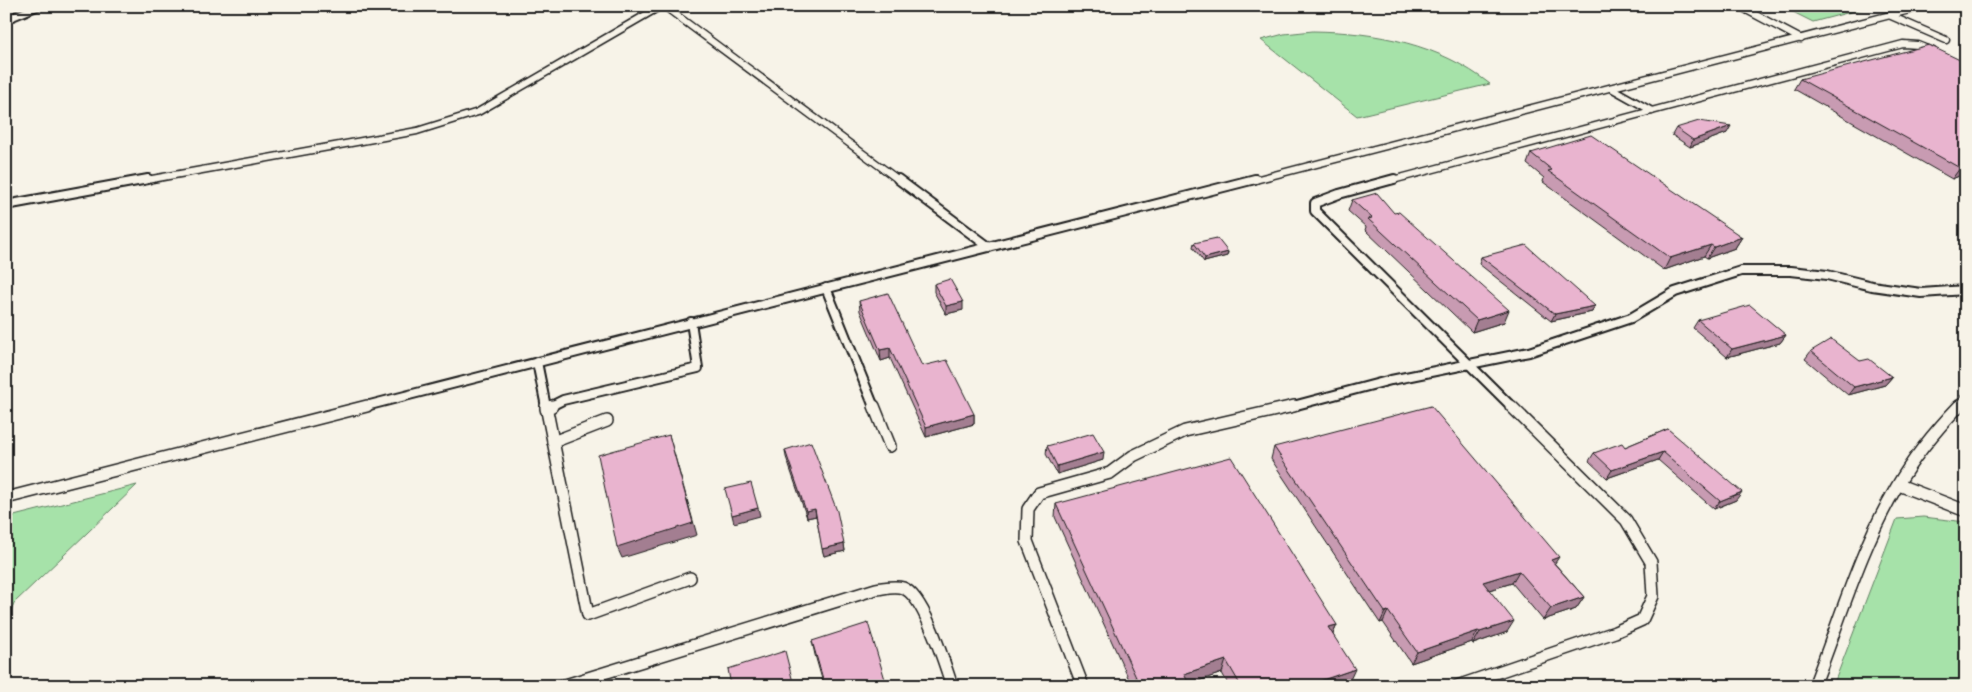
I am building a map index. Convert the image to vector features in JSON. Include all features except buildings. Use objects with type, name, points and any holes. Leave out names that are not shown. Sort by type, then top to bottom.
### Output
[{"type":"street","points":[[6,20],[42,6]]},
{"type":"lane","points":[[6,205],[417,131],[478,112],[662,6],[990,247]]},
{"type":"lane","points":[[1739,6],[1802,39]]},
{"type":"lane","points":[[6,498],[1926,6]]},
{"type":"lane","points":[[1962,6],[1966,8]]},
{"type":"lane","points":[[1891,16],[1946,40]]},
{"type":"lane","points":[[1457,686],[1616,632],[1642,620],[1652,596],[1651,562],[1626,520],[1322,219],[1315,211],[1315,203],[1340,194],[1903,44],[1918,45],[1944,56]]},
{"type":"lane","points":[[1611,88],[1652,112]]},
{"type":"lane","points":[[1083,686],[1027,541],[1028,509],[1039,493],[1110,473],[1133,456],[1186,431],[1264,414],[1391,380],[1529,352],[1631,318],[1675,292],[1741,271],[1791,271],[1827,274],[1872,286],[1920,294],[1966,290]]},
{"type":"lane","points":[[826,288],[890,446]]},
{"type":"lane","points":[[546,409],[564,400],[698,368],[691,322]]},
{"type":"lane","points":[[537,362],[588,615],[690,578]]},
{"type":"lane","points":[[1814,686],[1880,519],[1899,485],[1924,449],[1966,399]]},
{"type":"lane","points":[[553,442],[607,421]]},
{"type":"lane","points":[[1899,485],[1966,511]]},
{"type":"lane","points":[[562,686],[876,589],[895,586],[906,589],[916,598],[952,686]]},
{"type":"green space","points":[[1781,6],[1873,6],[1813,22]]},
{"type":"green space","points":[[1313,31],[1360,34],[1406,43],[1450,59],[1490,84],[1357,116],[1261,40],[1284,34]]},
{"type":"green space","points":[[137,485],[14,603],[6,623],[6,518]]},
{"type":"green space","points":[[1923,517],[1966,522],[1966,686],[1833,686],[1897,519]]}]
